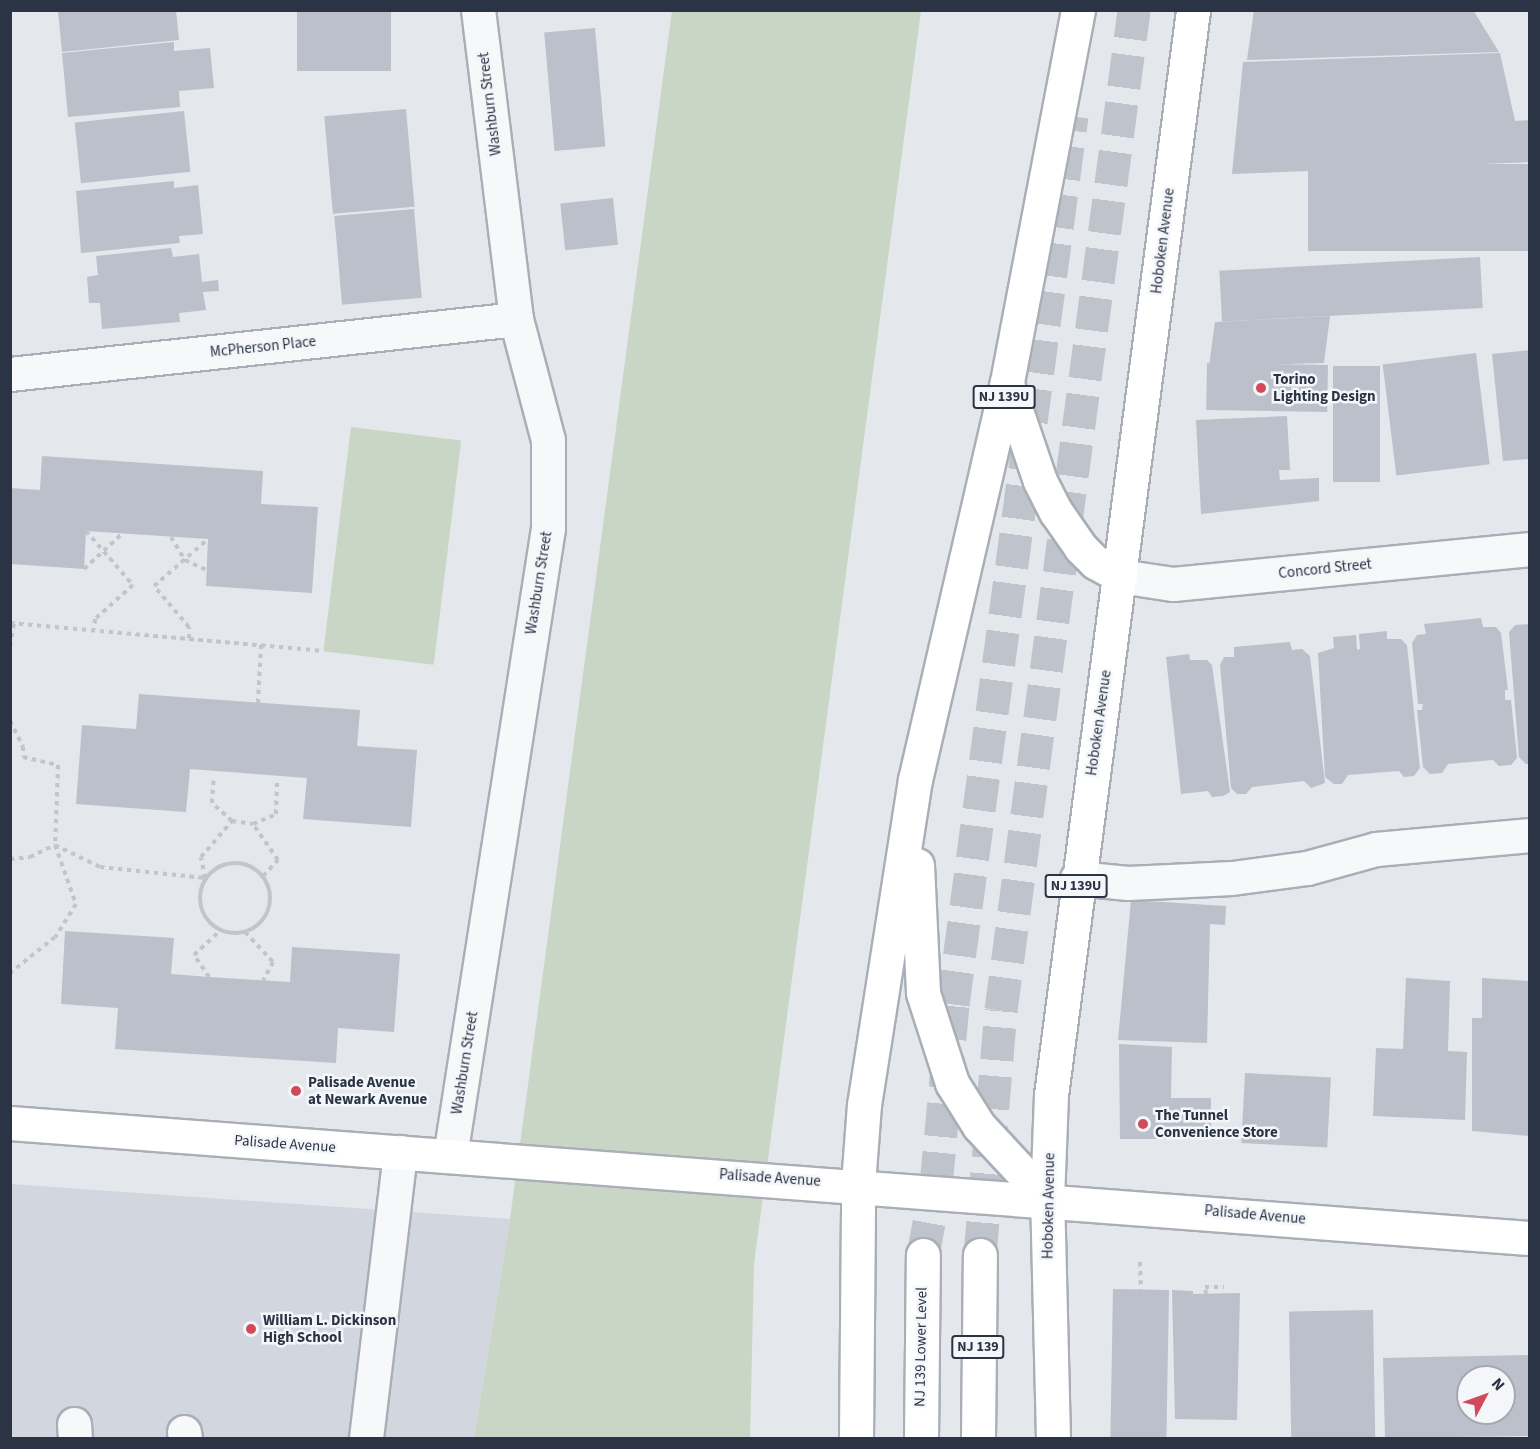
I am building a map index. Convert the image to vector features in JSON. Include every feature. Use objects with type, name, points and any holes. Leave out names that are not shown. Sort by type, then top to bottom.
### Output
[{"type":"main road","name":"NJ 139U","points":[[856,1438],[858,1184],[864,1105],[915,780],[1007,382],[1078,10]]},
{"type":"main road","name":"Hoboken Avenue","points":[[1053,1438],[1047,1198],[1051,1095],[1077,878],[1120,576],[1193,10]]},
{"type":"main road","points":[[1007,382],[1040,482],[1056,512],[1080,548],[1095,562],[1120,576]]},
{"type":"main road","points":[[915,780],[919,965],[937,1041],[965,1107],[1047,1198]]},
{"type":"main road","name":"Palisade Avenue","points":[[10,1123],[1047,1198],[1530,1238]]},
{"type":"main road","name":"NJ 139 Lower Level","points":[[921,1438],[922,1255]]},
{"type":"main road","name":"NJ 139","points":[[978,1438],[980,1255]]},
{"type":"street","name":"Washburn Street","points":[[450,1156],[548,528],[548,440],[516,319],[478,10]]},
{"type":"street","name":"McPherson Place","points":[[10,374],[516,319]]},
{"type":"street","name":"Concord Street","points":[[1120,576],[1173,584],[1530,549]]},
{"type":"street","points":[[1077,878],[1128,883],[1232,878],[1307,868],[1376,849],[1530,835]]},
{"type":"street","points":[[366,1438],[400,1152]]},
{"type":"path","points":[[86,531],[133,585],[94,618],[94,629]]},
{"type":"path","points":[[84,569],[123,533]]},
{"type":"path","points":[[171,537],[185,560],[206,570]]},
{"type":"path","points":[[189,638],[189,627],[154,586],[208,539]]},
{"type":"path","points":[[10,646],[12,623],[324,651]]},
{"type":"path","points":[[258,703],[261,645]]},
{"type":"path","points":[[10,721],[24,747],[23,757],[58,765],[55,845],[76,903],[55,937],[10,973]]},
{"type":"path","points":[[214,777],[212,803],[232,821],[253,824],[276,814],[277,783]]},
{"type":"path","points":[[206,878],[201,856],[232,821]]},
{"type":"path","points":[[253,824],[278,860],[263,876]]},
{"type":"path","points":[[10,859],[30,857],[55,845]]},
{"type":"path","points":[[55,845],[100,867],[206,878]]},
{"type":"path","points":[[223,864],[255,868],[263,876],[271,896],[270,908],[256,927],[245,932],[221,930],[203,913],[200,889],[206,878],[223,864]]},
{"type":"path","points":[[209,977],[194,955],[221,930]]},
{"type":"path","points":[[245,932],[273,962],[263,981]]},
{"type":"path","points":[[1140,1262],[1141,1290]]},
{"type":"path","points":[[1206,1294],[1205,1287],[1224,1287]]},
{"type":"shaded area","name":"William L. Dickinson High School","points":[[10,1184],[510,1219],[474,1438],[11,1438]]},
{"type":"green space","points":[[672,11],[921,11],[754,1264],[750,1438],[474,1438],[510,1219]]},
{"type":"green space","points":[[351,427],[461,441],[434,665],[323,651]]},
{"type":"building","points":[[176,10],[179,40],[62,52],[58,11]]},
{"type":"building","points":[[297,10],[391,10],[391,71],[297,71]]},
{"type":"building","points":[[1254,10],[1473,10],[1499,52],[1247,60]]},
{"type":"building","points":[[595,28],[605,147],[555,151],[544,32]]},
{"type":"building","points":[[174,42],[174,51],[210,48],[214,88],[179,91],[180,107],[68,117],[62,53]]},
{"type":"building","points":[[1500,53],[1515,121],[1530,120],[1530,162],[1232,174],[1243,62]]},
{"type":"building","points":[[406,109],[415,207],[333,214],[324,116]]},
{"type":"building","points":[[184,111],[190,172],[81,183],[75,122]]},
{"type":"building","points":[[1308,164],[1530,164],[1530,251],[1308,251]]},
{"type":"building","points":[[174,181],[174,188],[198,185],[203,234],[179,236],[180,243],[81,253],[76,191]]},
{"type":"building","points":[[613,198],[618,245],[565,250],[560,204]]},
{"type":"building","points":[[414,209],[422,298],[342,305],[334,216]]},
{"type":"building","points":[[171,248],[173,257],[199,254],[202,282],[218,280],[219,291],[203,292],[206,310],[179,313],[180,322],[102,329],[100,303],[89,303],[87,277],[98,275],[96,256]]},
{"type":"building","points":[[1480,257],[1483,308],[1222,322],[1219,271]]},
{"type":"building","points":[[1330,316],[1324,363],[1209,366],[1215,322]]},
{"type":"building","points":[[1530,350],[1530,459],[1503,461],[1492,354]]},
{"type":"building","points":[[1476,353],[1490,464],[1396,476],[1383,364]]},
{"type":"building","points":[[1207,363],[1328,365],[1327,412],[1206,410]]},
{"type":"building","points":[[1333,366],[1380,366],[1380,482],[1333,482]]},
{"type":"building","points":[[1287,416],[1290,470],[1279,470],[1280,480],[1319,478],[1319,501],[1201,514],[1196,420]]},
{"type":"building","points":[[42,456],[263,471],[261,504],[318,507],[312,593],[206,586],[208,539],[86,531],[84,569],[10,564],[10,488],[40,490]]},
{"type":"building","points":[[1481,618],[1483,627],[1496,627],[1501,633],[1508,690],[1505,690],[1505,700],[1511,700],[1517,758],[1511,765],[1499,766],[1493,760],[1448,764],[1442,773],[1430,774],[1423,767],[1417,710],[1422,710],[1423,704],[1418,704],[1412,643],[1417,635],[1426,634],[1424,624]]},
{"type":"building","points":[[1530,624],[1530,764],[1526,764],[1519,757],[1509,632],[1515,625]]},
{"type":"building","points":[[1387,631],[1387,639],[1401,639],[1407,645],[1420,768],[1414,776],[1404,777],[1399,771],[1348,775],[1342,784],[1334,784],[1325,777],[1318,653],[1334,648],[1333,637],[1356,635],[1357,650],[1360,649],[1359,634]]},
{"type":"building","points":[[1290,642],[1292,650],[1302,649],[1310,656],[1325,783],[1311,788],[1304,781],[1252,787],[1246,794],[1237,794],[1231,788],[1220,665],[1224,657],[1234,657],[1234,647]]},
{"type":"building","points":[[1189,654],[1190,660],[1207,660],[1212,665],[1230,792],[1223,796],[1212,797],[1208,791],[1181,794],[1166,657]]},
{"type":"building","points":[[139,694],[360,710],[357,746],[417,750],[411,827],[303,819],[307,778],[190,769],[186,812],[76,804],[82,725],[136,729]]},
{"type":"building","points":[[1131,900],[1226,906],[1225,925],[1210,924],[1207,1043],[1118,1040]]},
{"type":"building","points":[[65,931],[174,938],[171,974],[209,977],[290,982],[292,947],[400,954],[394,1032],[338,1028],[336,1063],[115,1049],[118,1008],[61,1004]]},
{"type":"building","points":[[1406,978],[1450,981],[1448,1051],[1467,1052],[1465,1120],[1373,1116],[1376,1048],[1403,1049]]},
{"type":"building","points":[[1482,978],[1530,981],[1530,1136],[1472,1131],[1472,1018],[1482,1018]]},
{"type":"building","points":[[1119,1044],[1172,1047],[1171,1098],[1211,1098],[1211,1139],[1120,1139]]},
{"type":"building","points":[[1245,1073],[1331,1078],[1327,1147],[1241,1143]]},
{"type":"building","points":[[1113,1289],[1169,1290],[1166,1438],[1110,1438]]},
{"type":"building","points":[[1172,1290],[1193,1291],[1193,1294],[1240,1293],[1237,1420],[1175,1419]]},
{"type":"building","points":[[1373,1310],[1375,1438],[1291,1438],[1289,1311]]},
{"type":"building","points":[[1530,1355],[1530,1436],[1385,1438],[1383,1358]]},
{"type":"tunnel","points":[[980,1255],[1001,1010],[1134,10]]},
{"type":"tunnel","points":[[923,1255],[936,1185],[953,1004],[1072,116]]},
{"type":"place","name":"Torino Lighting Design","points":[[1261,388]]},
{"type":"place","name":"Palisade Avenue at Newark Avenue","points":[[296,1091]]},
{"type":"place","name":"The Tunnel Convenience Store","points":[[1143,1124]]},
{"type":"place","name":"William L. Dickinson High School","points":[[251,1329]]}]
